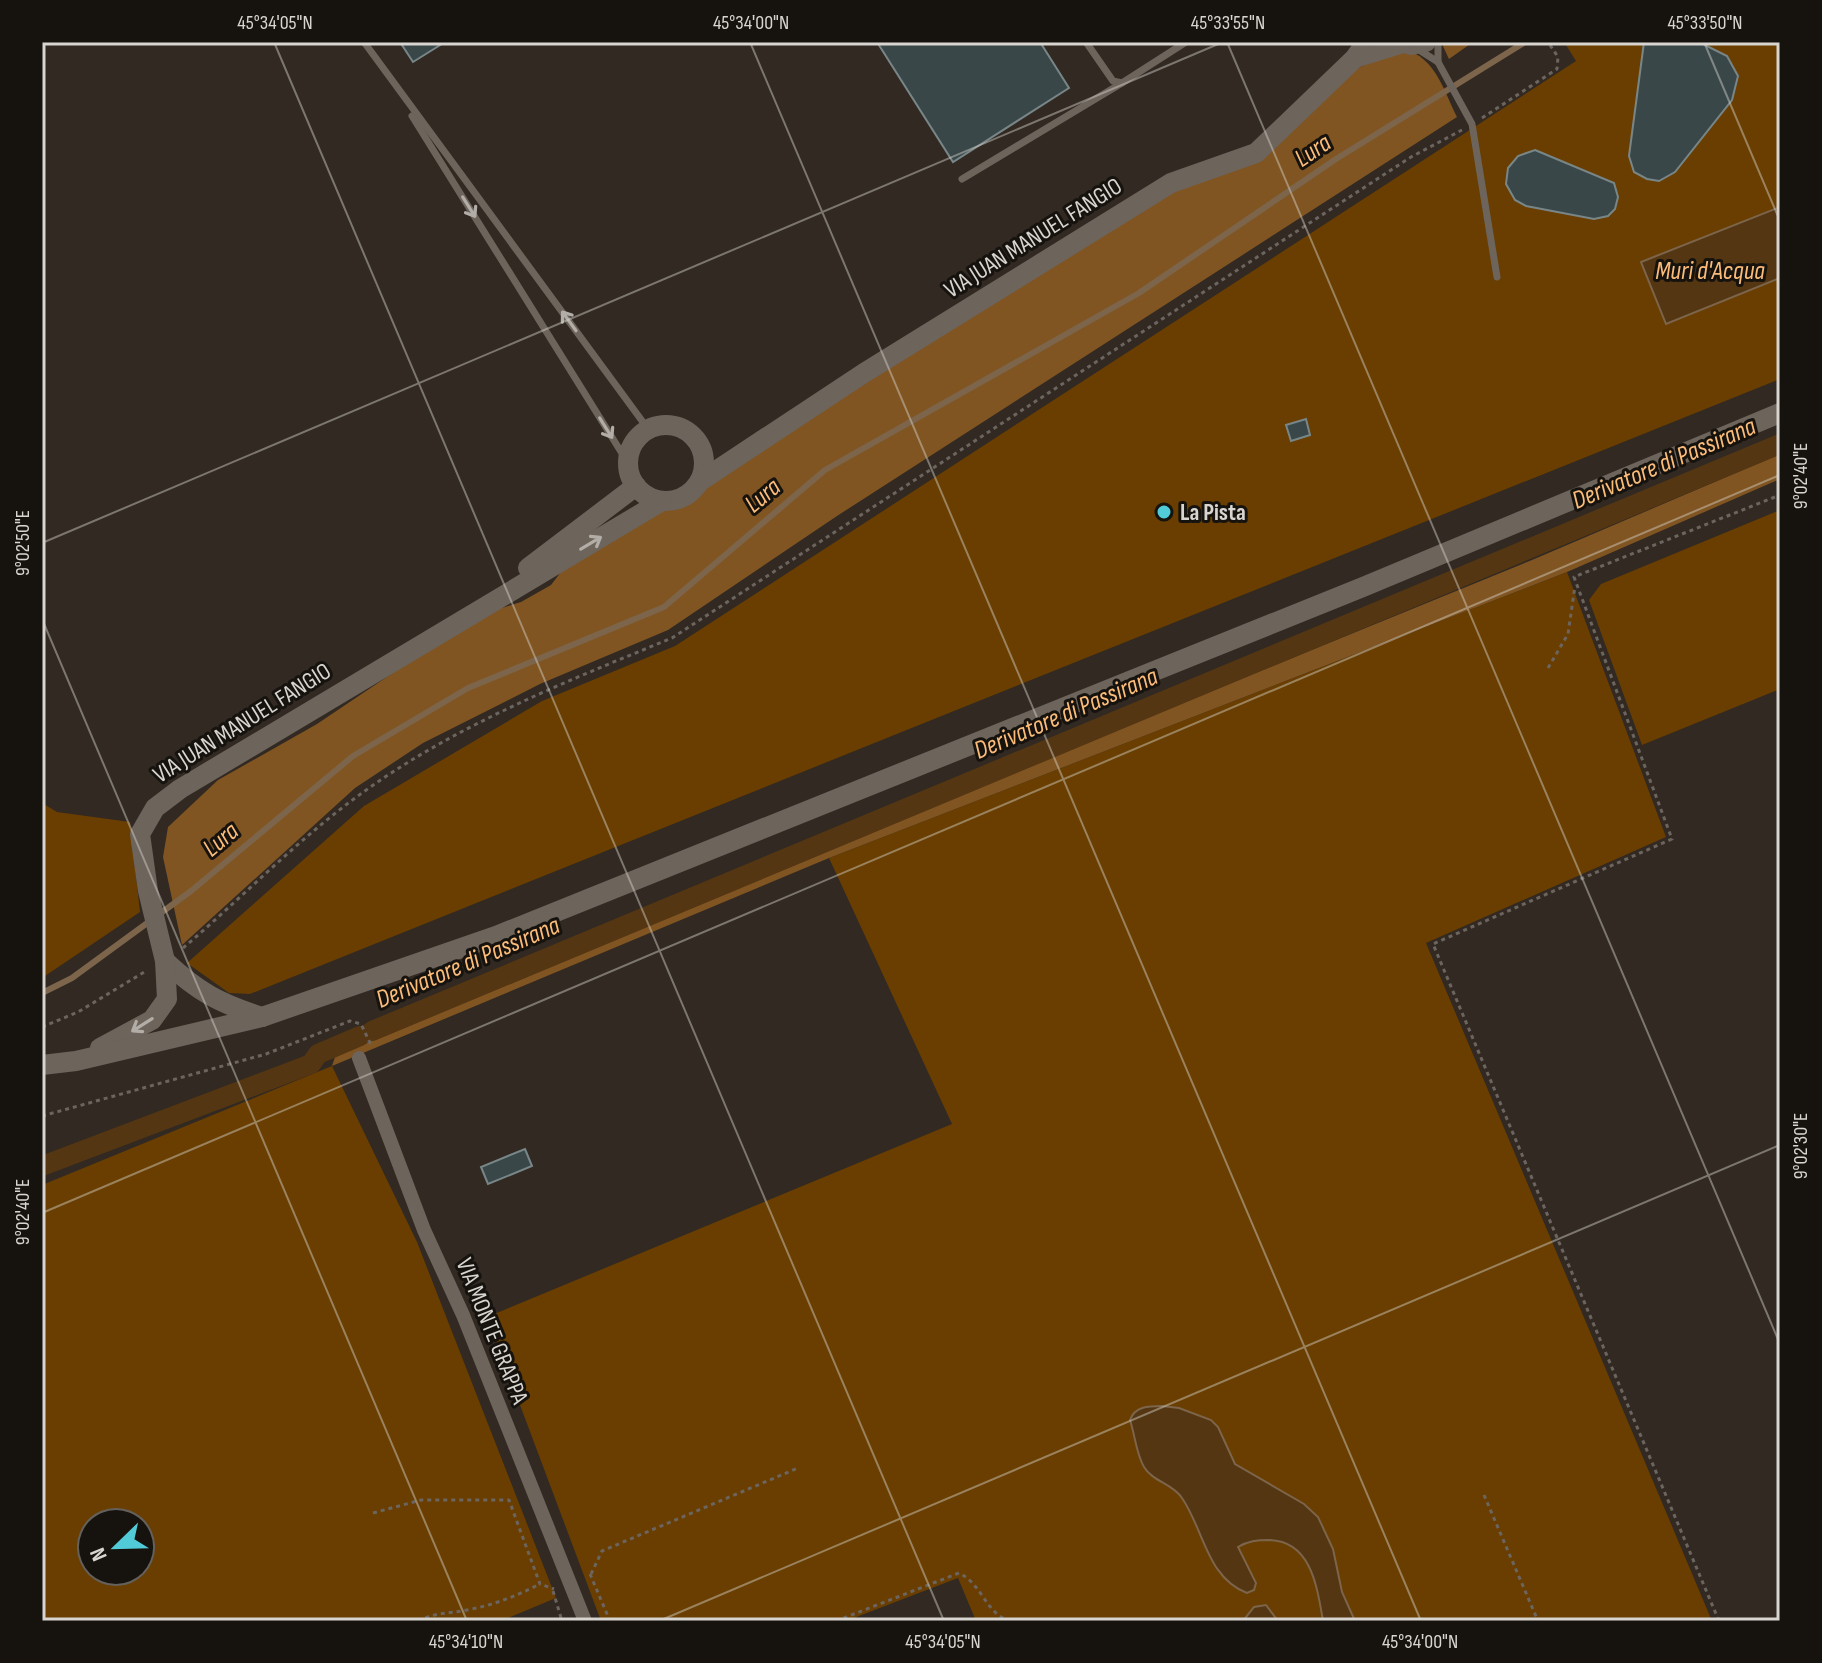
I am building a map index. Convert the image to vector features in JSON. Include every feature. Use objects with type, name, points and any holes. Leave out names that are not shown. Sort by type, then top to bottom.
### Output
[{"type":"street","name":"VIA JUAN MANUEL FANGIO","points":[[76,1061],[152,1020],[167,999],[140,834],[155,808],[180,789],[662,501],[683,497],[730,460],[1171,183],[1256,153],[1361,50],[1410,43]]},
{"type":"street","points":[[42,1065],[76,1061],[262,1017],[619,889],[1542,515],[1780,413]]},
{"type":"street","points":[[662,501],[643,493],[636,486],[628,463],[634,443],[648,429],[659,426],[681,428],[698,443],[702,453],[699,482]]},
{"type":"street","points":[[702,453],[730,460]]},
{"type":"street","name":"VIA JUAN MANUEL FANGIO","points":[[452,626],[636,486]]},
{"type":"street","points":[[160,963],[196,990],[225,1005],[262,1017]]},
{"type":"street","name":"VIA MONTE GRAPPA","points":[[359,1058],[424,1230],[463,1315],[585,1621]]},
{"type":"lane","points":[[364,42],[628,463]]},
{"type":"lane","points":[[1086,42],[1113,81],[1122,83]]},
{"type":"lane","points":[[962,179],[1186,42]]},
{"type":"lane","points":[[1438,42],[1438,62]]},
{"type":"lane","points":[[1410,43],[1438,62],[1472,124],[1497,277]]},
{"type":"lane","points":[[383,70],[648,429]]},
{"type":"path","points":[[183,948],[360,794],[425,751],[542,691],[672,638],[1398,165],[1472,124],[1557,69],[1558,57],[1548,42]]},
{"type":"path","points":[[1574,577],[1780,495]]},
{"type":"path","points":[[1548,668],[1568,634],[1576,592],[1574,577]]},
{"type":"path","points":[[1574,577],[1672,839],[1433,944],[1719,1621]]},
{"type":"path","points":[[42,1027],[78,1012],[160,963]]},
{"type":"path","points":[[42,1116],[266,1054],[350,1021],[361,1024],[369,1040]]},
{"type":"path","points":[[579,1578],[591,1574],[602,1551],[798,1468]]},
{"type":"path","points":[[1484,1495],[1538,1621]]},
{"type":"path","points":[[373,1513],[421,1500],[509,1500],[540,1584]]},
{"type":"path","points":[[836,1621],[959,1573],[971,1579],[995,1616],[1009,1621]]},
{"type":"path","points":[[591,1574],[610,1621]]},
{"type":"path","points":[[418,1621],[435,1612],[463,1612],[505,1601],[540,1584],[554,1589]]},
{"type":"shaded area","points":[[1441,42],[1473,42],[1449,59]]},
{"type":"shaded area","name":"La Pista","points":[[1570,42],[1780,42],[1780,379],[250,994],[229,993],[187,963],[364,806],[542,701],[675,646],[1576,61],[1566,45]]},
{"type":"shaded area","points":[[1405,49],[1416,54],[1431,68],[1457,117],[837,516],[668,630],[540,684],[423,743],[355,788],[182,945],[163,857],[168,827],[218,780],[317,724],[479,615],[521,602],[551,585],[561,572],[1174,190],[1221,174],[1360,67]]},
{"type":"shaded area","points":[[1780,454],[1780,479],[1567,572],[829,858],[332,1066],[338,1048],[1532,560]]},
{"type":"shaded area","points":[[1780,510],[1780,689],[1642,745],[1589,600],[1601,584]]},
{"type":"shaded area","points":[[1567,572],[1666,837],[1426,943],[1712,1621],[976,1621],[958,1578],[846,1621],[601,1621],[487,1317],[952,1124],[829,858]]},
{"type":"shaded area","points":[[42,803],[57,812],[130,822],[140,912],[42,978]]},
{"type":"shaded area","points":[[332,1066],[417,1242],[556,1598],[501,1621],[42,1621],[42,1185]]},
{"type":"water","name":"Muri d'Acqua","points":[[1780,207],[1780,278],[1666,324],[1641,262]]},
{"type":"water","points":[[1162,1406],[1179,1408],[1211,1420],[1218,1427],[1235,1464],[1304,1504],[1318,1517],[1333,1549],[1342,1592],[1355,1621],[1323,1621],[1310,1568],[1294,1548],[1283,1542],[1257,1541],[1238,1547],[1256,1583],[1254,1590],[1247,1593],[1223,1576],[1182,1498],[1148,1472],[1139,1456],[1130,1420],[1132,1415],[1139,1409]]},
{"type":"water","points":[[1266,1605],[1278,1621],[1243,1621],[1254,1607]]},
{"type":"building","points":[[400,42],[445,42],[413,62]]},
{"type":"building","points":[[877,42],[1040,42],[1069,88],[953,162]]},
{"type":"building","points":[[1644,42],[1699,42],[1727,56],[1738,76],[1732,100],[1675,172],[1659,181],[1634,172],[1629,156]]},
{"type":"building","points":[[1535,150],[1614,183],[1618,197],[1615,209],[1608,216],[1594,219],[1526,206],[1515,200],[1506,184],[1508,168],[1518,156]]},
{"type":"building","points":[[1306,419],[1310,435],[1291,441],[1286,425]]},
{"type":"building","points":[[525,1149],[532,1166],[488,1184],[481,1167]]},
{"type":"waterway","name":"Lura","points":[[42,993],[72,978],[191,891],[353,756],[468,688],[664,607],[825,470],[1139,293],[1336,159],[1525,42]]},
{"type":"waterway","name":"Derivatore di Passirana","points":[[372,1031],[1780,444]]},
{"type":"waterway","name":"Derivatore di Passirana","points":[[42,1166],[311,1064],[318,1054],[360,1036]]},
{"type":"place","name":"La Pista","points":[[1164,512]]}]
